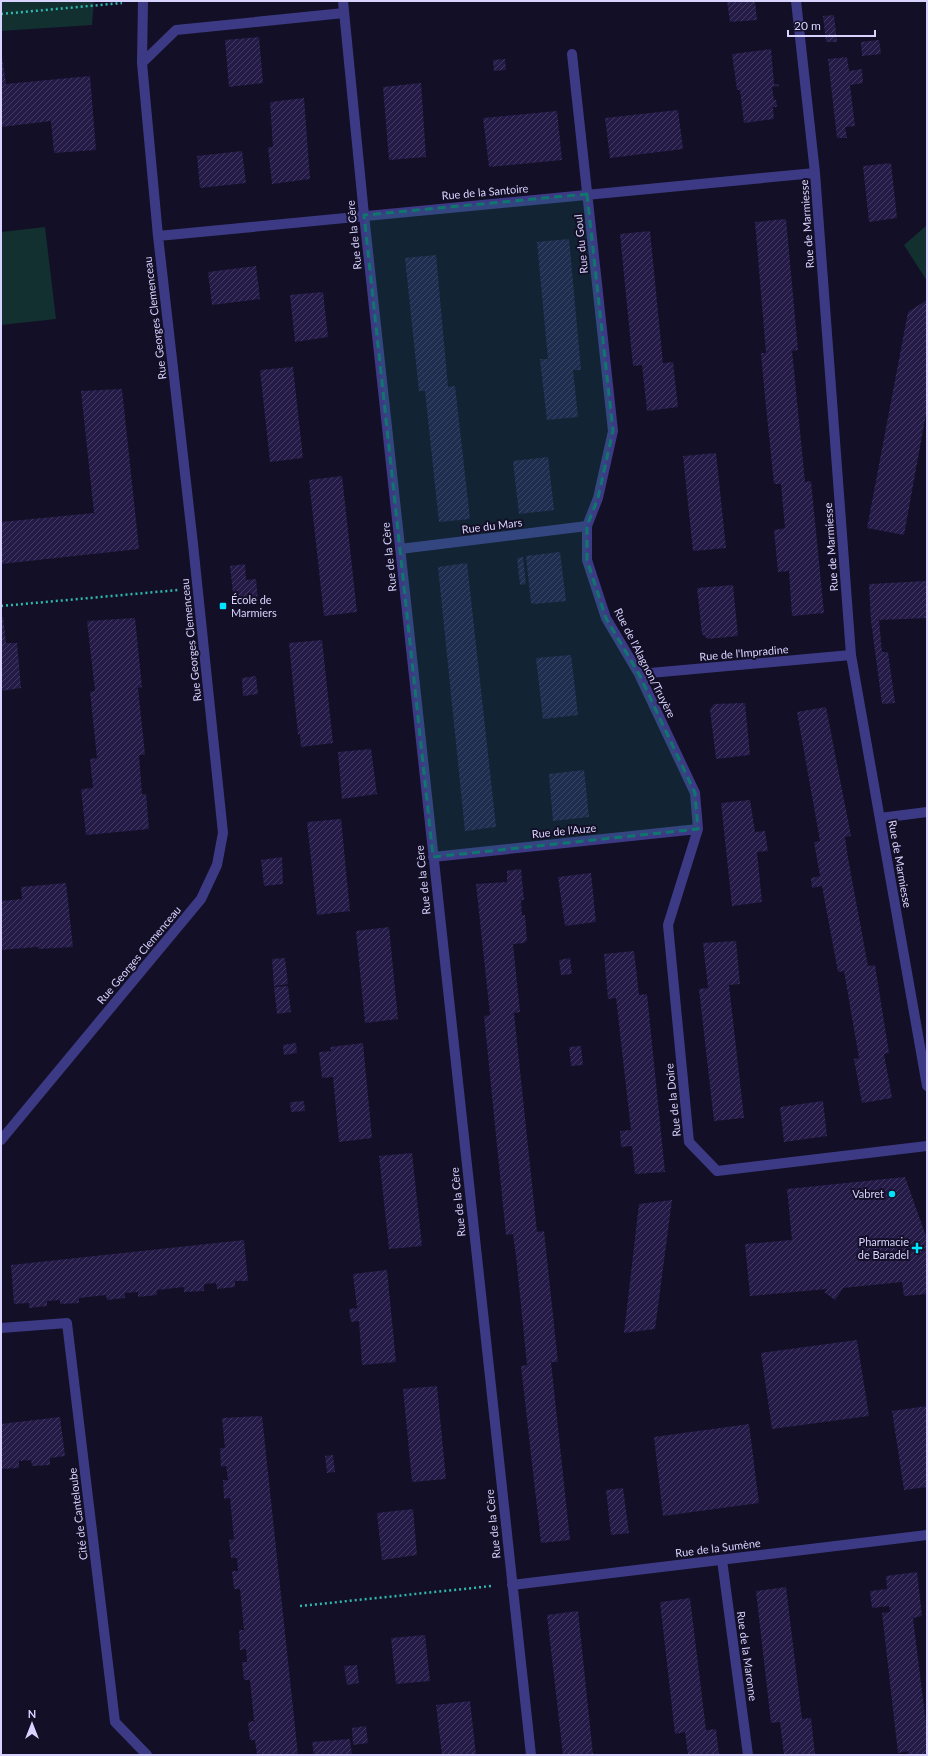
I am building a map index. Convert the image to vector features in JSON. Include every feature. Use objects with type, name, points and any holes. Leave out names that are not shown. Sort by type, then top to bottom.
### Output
[{"type":"street","name":"Rue Georges Clemenceau","points":[[1,1140],[201,899],[217,865],[223,833],[198,588],[158,236],[142,63],[142,1]]},
{"type":"street","name":"Rue de la Cère","points":[[343,1],[364,215],[531,1755]]},
{"type":"street","name":"Rue de Marmiesse","points":[[796,1],[815,173],[851,655],[927,1086]]},
{"type":"street","points":[[142,63],[176,30],[344,13]]},
{"type":"street","name":"Rue du Goul","points":[[572,54],[613,431]]},
{"type":"street","name":"Rue de la Santoire","points":[[158,236],[364,215],[815,173]]},
{"type":"street","name":"Rue de l'Alagnon/Truyère","points":[[613,431],[598,498],[588,526],[587,560],[606,618],[639,674],[695,793],[698,829],[668,925]]},
{"type":"street","name":"Rue du Mars","points":[[400,549],[588,526]]},
{"type":"street","name":"Rue de l'Impradine","points":[[639,674],[851,655]]},
{"type":"street","points":[[880,818],[927,812]]},
{"type":"street","name":"Rue de l'Auze","points":[[433,857],[698,829]]},
{"type":"street","name":"Rue de la Doire","points":[[668,925],[689,1142],[717,1171],[927,1146]]},
{"type":"street","name":"Cité de Canteloube","points":[[1,1328],[67,1323],[115,1722],[147,1755]]},
{"type":"street","name":"Rue de la Sumène","points":[[512,1585],[927,1535]]},
{"type":"street","name":"Rue de la Maronne","points":[[722,1560],[748,1755]]},
{"type":"path","points":[[1,14],[124,2]]},
{"type":"path","points":[[1,606],[198,588]]},
{"type":"path","points":[[300,1606],[512,1585]]},
{"type":"highlighted area","points":[[587,194],[613,431],[598,498],[587,526],[587,560],[606,618],[639,674],[695,793],[698,829],[433,857],[364,215]]},
{"type":"green space","points":[[1,1],[94,1],[92,25],[1,31]]},
{"type":"green space","points":[[927,225],[927,281],[904,245]]},
{"type":"green space","points":[[45,227],[56,319],[1,325],[1,232]]},
{"type":"building","points":[[727,1],[755,1],[757,20],[730,22]]},
{"type":"building","points":[[834,15],[837,42],[826,42],[823,16]]},
{"type":"building","points":[[259,37],[263,83],[229,87],[225,40]]},
{"type":"building","points":[[879,40],[881,54],[862,56],[861,42]]},
{"type":"building","points":[[771,49],[774,84],[778,84],[779,86],[772,87],[774,100],[776,100],[777,107],[773,107],[774,119],[744,123],[740,90],[737,90],[732,54]]},
{"type":"building","points":[[1,50],[6,84],[90,76],[96,150],[54,153],[51,121],[1,127]]},
{"type":"building","points":[[847,57],[849,71],[862,69],[863,83],[850,85],[855,126],[845,127],[847,138],[837,138],[828,59]]},
{"type":"building","points":[[505,59],[506,70],[494,71],[493,60]]},
{"type":"building","points":[[421,83],[426,157],[389,160],[383,87]]},
{"type":"building","points":[[304,98],[310,179],[272,184],[268,147],[273,147],[270,102]]},
{"type":"building","points":[[678,110],[683,149],[610,158],[605,118]]},
{"type":"building","points":[[557,111],[562,160],[489,167],[483,118]]},
{"type":"building","points":[[242,151],[246,183],[200,188],[197,156]]},
{"type":"building","points":[[891,163],[897,218],[869,222],[863,166]]},
{"type":"building","points":[[786,219],[798,350],[792,351],[805,482],[811,481],[824,613],[792,616],[789,571],[778,572],[774,530],[785,528],[781,484],[774,484],[765,397],[761,353],[766,353],[755,222]]},
{"type":"building","points":[[650,231],[663,363],[673,362],[678,407],[647,411],[642,365],[633,366],[620,234]]},
{"type":"building","points":[[569,239],[581,370],[573,370],[578,417],[547,420],[540,359],[548,359],[537,242]]},
{"type":"building","points":[[436,255],[448,387],[455,386],[470,519],[439,522],[425,391],[419,391],[405,258]]},
{"type":"building","points":[[256,266],[260,299],[212,305],[208,272]]},
{"type":"building","points":[[323,292],[328,337],[295,342],[290,295]]},
{"type":"building","points":[[927,300],[927,408],[904,535],[867,528],[908,312]]},
{"type":"building","points":[[293,367],[303,458],[270,462],[260,370]]},
{"type":"building","points":[[122,389],[139,549],[1,564],[1,522],[94,513],[81,391]]},
{"type":"building","points":[[716,453],[726,548],[693,551],[683,456]]},
{"type":"building","points":[[548,457],[554,510],[519,514],[513,461]]},
{"type":"building","points":[[342,476],[357,612],[324,616],[309,480]]},
{"type":"building","points":[[560,552],[566,601],[531,603],[526,556]]},
{"type":"building","points":[[523,557],[526,584],[520,585],[517,558]]},
{"type":"building","points":[[467,563],[496,827],[465,831],[438,567]]},
{"type":"building","points":[[245,564],[246,580],[256,579],[258,601],[234,603],[230,566]]},
{"type":"building","points":[[927,581],[927,618],[879,620],[882,652],[888,652],[895,703],[882,704],[871,621],[869,584]]},
{"type":"building","points":[[733,585],[738,636],[708,639],[702,634],[697,588]]},
{"type":"building","points":[[1,617],[3,617],[6,643],[17,643],[21,688],[1,691]]},
{"type":"building","points":[[135,618],[142,687],[138,688],[145,755],[139,755],[142,794],[146,794],[149,829],[86,835],[81,789],[93,788],[90,759],[97,758],[90,692],[95,691],[87,621]]},
{"type":"building","points":[[322,640],[333,743],[301,747],[300,734],[298,735],[289,643]]},
{"type":"building","points":[[571,655],[578,715],[543,719],[536,658]]},
{"type":"building","points":[[256,676],[258,694],[243,696],[242,678]]},
{"type":"building","points":[[745,703],[750,755],[716,759],[710,710],[714,704]]},
{"type":"building","points":[[826,707],[851,836],[845,837],[848,858],[868,966],[875,965],[889,1053],[884,1054],[892,1098],[862,1103],[854,1059],[859,1058],[844,971],[838,972],[822,886],[812,888],[811,878],[820,876],[814,842],[820,841],[797,712]]},
{"type":"building","points":[[371,749],[377,794],[342,799],[338,752]]},
{"type":"building","points":[[584,770],[589,817],[553,821],[549,774]]},
{"type":"building","points":[[750,800],[755,832],[765,831],[768,851],[757,852],[762,902],[732,906],[721,803]]},
{"type":"building","points":[[341,819],[350,911],[317,915],[307,822]]},
{"type":"building","points":[[282,857],[283,884],[264,886],[261,860]]},
{"type":"building","points":[[521,869],[524,900],[521,900],[522,915],[525,915],[527,940],[524,943],[513,944],[520,1012],[514,1013],[537,1232],[544,1231],[558,1362],[551,1362],[570,1540],[541,1543],[521,1366],[527,1365],[516,1256],[513,1234],[506,1235],[484,1016],[490,1015],[476,884],[507,882],[507,871]]},
{"type":"building","points":[[591,873],[596,922],[565,926],[558,877]]},
{"type":"building","points":[[66,883],[73,947],[39,949],[38,947],[1,950],[1,901],[22,899],[21,887]]},
{"type":"building","points":[[389,927],[398,1019],[365,1023],[356,931]]},
{"type":"building","points":[[736,941],[740,984],[729,985],[744,1118],[714,1121],[699,989],[708,988],[703,943]]},
{"type":"building","points":[[634,951],[639,995],[647,994],[665,1172],[635,1174],[632,1146],[621,1147],[620,1131],[631,1130],[616,998],[608,999],[604,954]]},
{"type":"building","points":[[285,958],[288,984],[274,986],[272,959]]},
{"type":"building","points":[[570,958],[572,974],[561,975],[559,960]]},
{"type":"building","points":[[288,986],[291,1012],[277,1014],[274,987]]},
{"type":"building","points":[[296,1043],[297,1053],[284,1055],[283,1045]]},
{"type":"building","points":[[363,1043],[372,1138],[339,1142],[333,1077],[322,1078],[319,1052],[331,1051],[330,1047]]},
{"type":"building","points":[[581,1046],[583,1065],[571,1066],[569,1047]]},
{"type":"building","points":[[304,1101],[305,1111],[291,1112],[290,1102]]},
{"type":"building","points":[[823,1101],[827,1136],[784,1142],[780,1107]]},
{"type":"building","points":[[412,1153],[422,1246],[389,1249],[379,1156]]},
{"type":"building","points":[[905,1177],[927,1239],[927,1294],[904,1296],[902,1282],[843,1288],[835,1300],[824,1292],[827,1289],[750,1296],[745,1244],[792,1240],[787,1189]]},
{"type":"building","points":[[672,1200],[655,1329],[624,1333],[639,1204]]},
{"type":"building","points":[[244,1240],[248,1281],[235,1281],[235,1287],[217,1289],[216,1283],[204,1284],[204,1291],[184,1292],[184,1287],[157,1290],[157,1295],[138,1297],[138,1292],[125,1293],[125,1298],[107,1300],[106,1295],[79,1298],[79,1303],[60,1304],[60,1300],[47,1301],[47,1306],[29,1308],[29,1303],[14,1304],[11,1265]]},
{"type":"building","points":[[387,1270],[396,1362],[362,1365],[359,1321],[351,1322],[349,1309],[357,1308],[353,1274]]},
{"type":"building","points":[[857,1340],[869,1416],[772,1429],[761,1353]]},
{"type":"building","points":[[437,1386],[446,1479],[412,1482],[403,1389]]},
{"type":"building","points":[[927,1406],[927,1487],[904,1490],[892,1411]]},
{"type":"building","points":[[262,1416],[298,1755],[253,1755],[257,1754],[255,1740],[250,1740],[248,1722],[254,1721],[250,1680],[244,1680],[242,1662],[247,1662],[246,1649],[240,1650],[239,1630],[244,1630],[240,1589],[234,1589],[232,1571],[238,1571],[237,1558],[231,1558],[229,1540],[234,1539],[230,1498],[224,1499],[223,1480],[228,1480],[226,1466],[221,1467],[220,1448],[225,1448],[222,1418]]},
{"type":"building","points":[[60,1417],[65,1456],[50,1458],[50,1465],[32,1466],[31,1460],[19,1461],[19,1468],[1,1469],[1,1424]]},
{"type":"building","points":[[749,1424],[759,1503],[663,1516],[654,1437]]},
{"type":"building","points":[[333,1455],[335,1472],[327,1473],[325,1456]]},
{"type":"building","points":[[623,1488],[629,1533],[611,1535],[606,1490]]},
{"type":"building","points":[[413,1509],[417,1555],[382,1560],[377,1513]]},
{"type":"building","points":[[917,1572],[922,1616],[913,1618],[927,1732],[927,1755],[908,1755],[908,1751],[898,1753],[882,1613],[890,1612],[889,1606],[872,1608],[870,1591],[887,1589],[886,1576]]},
{"type":"building","points":[[786,1587],[802,1719],[811,1718],[815,1755],[784,1755],[780,1722],[771,1723],[756,1591]]},
{"type":"building","points":[[690,1598],[706,1730],[716,1729],[719,1755],[688,1755],[685,1732],[675,1734],[660,1602]]},
{"type":"building","points":[[578,1611],[593,1755],[563,1755],[547,1615]]},
{"type":"building","points":[[425,1635],[430,1681],[396,1684],[391,1638]]},
{"type":"building","points":[[357,1665],[359,1683],[347,1685],[344,1666]]},
{"type":"building","points":[[470,1701],[476,1755],[442,1755],[436,1705]]},
{"type":"building","points":[[366,1726],[368,1743],[353,1745],[352,1728]]},
{"type":"building","points":[[350,1739],[352,1755],[314,1755],[312,1742]]},
{"type":"place","name":"École de Marmiers","points":[[223,606]]},
{"type":"place","name":"Vabret","points":[[892,1194]]},
{"type":"place","name":"Pharmacie de Baradel","points":[[917,1248]]}]
